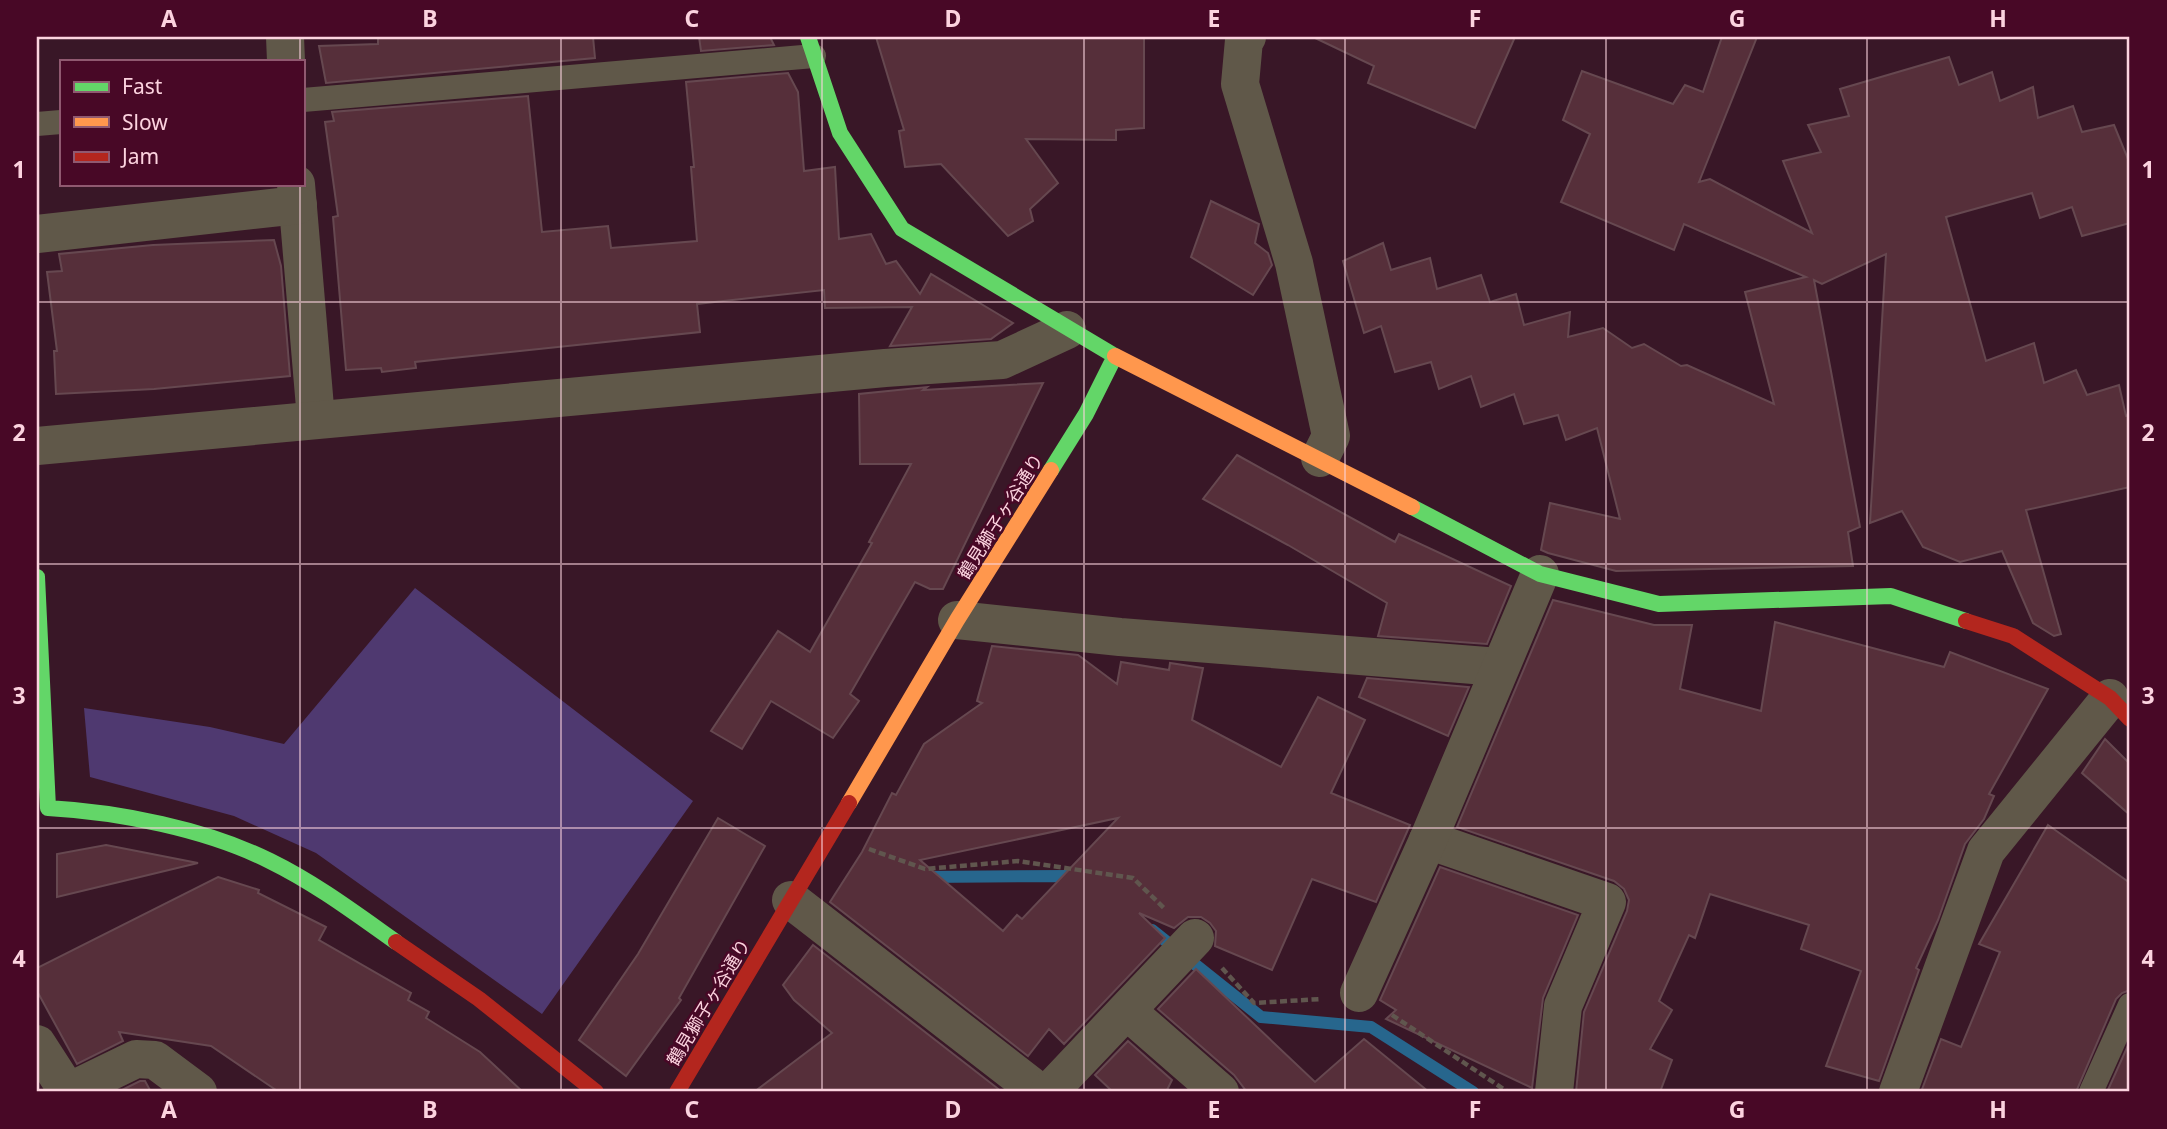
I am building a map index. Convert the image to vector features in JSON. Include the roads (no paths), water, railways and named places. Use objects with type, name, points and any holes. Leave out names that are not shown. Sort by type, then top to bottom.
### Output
[{"type":"street","points":[[285,37],[286,60]]},
{"type":"street","points":[[1247,37],[1244,40],[1240,85],[1294,263],[1331,436],[1320,458]]},
{"type":"street","points":[[811,46],[840,133],[902,229],[1067,330],[1115,356],[1320,458],[1541,574],[1659,604],[1891,596],[2013,636],[2120,709],[1986,851],[1898,1092]]},
{"type":"street","points":[[37,234],[297,195],[316,419]]},
{"type":"street","points":[[37,446],[886,368],[1002,360],[1067,330]]},
{"type":"street","name":"鶴見獅子ヶ谷通り","points":[[677,1092],[957,620],[1086,414],[1115,356]]},
{"type":"street","points":[[1359,993],[1428,840],[1499,667],[1541,574]]},
{"type":"street","points":[[37,577],[43,811],[97,811],[202,835],[268,860],[319,888],[479,999],[596,1092]]},
{"type":"street","points":[[957,620],[1120,637],[1499,667]]},
{"type":"street","points":[[1428,840],[1608,902],[1563,1006],[1554,1092]]},
{"type":"street","points":[[791,900],[1039,1092]]},
{"type":"street","points":[[1049,1092],[1195,938]]},
{"type":"street","points":[[1128,1011],[1220,1092]]},
{"type":"street","points":[[37,1044],[68,1092],[136,1059],[155,1060],[198,1092]]},
{"type":"lane","points":[[304,100],[811,46]]},
{"type":"lane","points":[[37,124],[60,122]]},
{"type":"lane","points":[[2091,1092],[2130,1005]]},
{"type":"waterway","points":[[924,877],[1071,876],[1076,879]]},
{"type":"waterway","points":[[1152,930],[1261,1017],[1371,1027],[1473,1092]]}]
